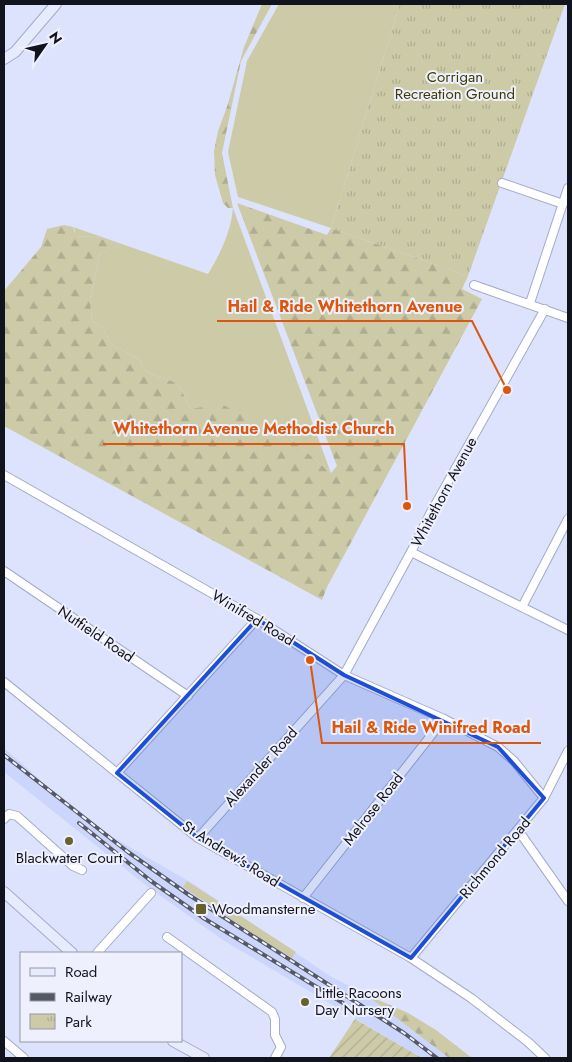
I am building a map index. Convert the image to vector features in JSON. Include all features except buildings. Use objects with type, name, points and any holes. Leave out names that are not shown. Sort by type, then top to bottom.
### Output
[{"type":"main road","points":[[4,59],[15,52],[56,4]]},
{"type":"main road","points":[[4,892],[71,952]]},
{"type":"main road","points":[[175,1042],[204,1058]]},
{"type":"street","points":[[502,183],[563,204]]},
{"type":"street","points":[[530,303],[568,188]]},
{"type":"street","points":[[474,285],[530,303],[568,318]]},
{"type":"street","name":"Whitethorn Avenue","points":[[344,675],[430,514],[544,310]]},
{"type":"street","name":"Winifred Road","points":[[4,475],[257,619],[344,675],[444,719],[498,747],[514,761],[544,798]]},
{"type":"street","points":[[522,607],[568,519]]},
{"type":"street","points":[[411,552],[568,630]]},
{"type":"street","name":"Nutfield Road","points":[[4,571],[188,696]]},
{"type":"street","points":[[117,773],[257,619]]},
{"type":"street","name":"Alexander Road","points":[[198,838],[344,675]]},
{"type":"street","name":"St Andrew's Road","points":[[4,682],[198,838],[411,958],[471,998],[528,1042],[545,1058]]},
{"type":"street","name":"Melrose Road","points":[[303,898],[444,719]]},
{"type":"street","name":"Richmond Road","points":[[411,958],[544,798],[568,750]]},
{"type":"street","points":[[4,819],[9,814],[17,816],[73,866],[82,870]]},
{"type":"street","points":[[518,830],[568,900]]},
{"type":"street","points":[[98,952],[151,893]]},
{"type":"street","points":[[167,937],[272,1012],[275,1019],[275,1035],[280,1047],[275,1058]]},
{"type":"street","points":[[4,1041],[24,1058]]},
{"type":"highlighted area","points":[[257,619],[344,675],[498,747],[544,798],[411,958],[198,838],[117,773]]},
{"type":"shaded area","points":[[4,748],[48,787],[109,835],[195,885],[330,976],[365,994],[449,1058],[422,1058],[223,940],[148,887],[4,772]]},
{"type":"green space","points":[[262,4],[272,4],[241,61],[222,153],[233,208],[228,208],[223,203],[215,175],[214,151],[218,131],[227,107],[244,47]]},
{"type":"green space","points":[[279,4],[400,4],[331,228],[238,197],[228,152],[247,61]]},
{"type":"green space","name":"Corrigan Recreation Ground","points":[[400,4],[565,4],[468,276],[331,228]]},
{"type":"green space","points":[[237,203],[327,235],[331,228],[468,276],[462,289],[482,299],[327,587],[322,600],[4,426],[4,291],[41,247],[47,229],[64,225],[73,227],[76,236],[96,237],[121,246],[100,253],[90,300],[92,321],[103,328],[110,343],[140,360],[143,369],[153,375],[172,381],[179,386],[191,409],[221,404],[292,440],[331,473],[337,466]]},
{"type":"green space","points":[[233,208],[331,473],[292,440],[191,409],[179,386],[172,381],[153,375],[143,369],[140,360],[110,343],[103,328],[92,321],[90,300],[100,253],[120,246],[96,237],[75,236],[73,227],[208,274],[224,242],[230,226]]},
{"type":"green space","points":[[187,881],[296,952],[292,958],[183,887]]},
{"type":"green space","points":[[365,994],[408,1013],[436,1030],[472,1058],[449,1058]]},
{"type":"green space","points":[[355,1019],[422,1058],[329,1058]]},
{"type":"railway","points":[[4,755],[128,852],[189,895],[404,1033],[437,1058]]},
{"type":"railway","points":[[79,823],[151,881],[205,919],[343,1003]]},
{"type":"place","name":"Hail & Ride Whitethorn Avenue","points":[[507,390]]},
{"type":"place","name":"Whitethorn Avenue Methodist Church","points":[[407,506]]},
{"type":"place","name":"Hail & Ride Winifred Road","points":[[310,660]]},
{"type":"place","name":"Blackwater Court","points":[[69,841]]},
{"type":"place","name":"Woodmansterne","points":[[201,909]]},
{"type":"place","name":"Little Racoons Day Nursery","points":[[305,1002]]}]
